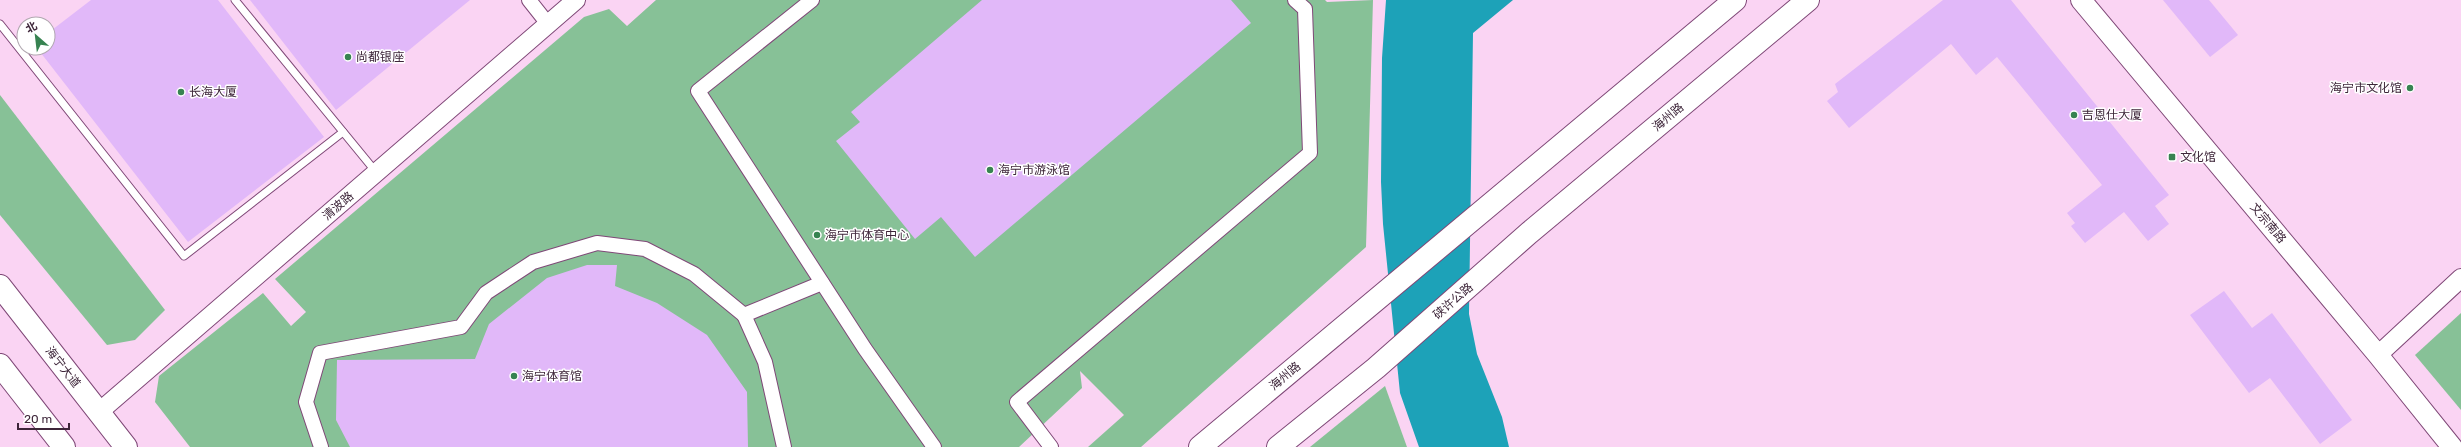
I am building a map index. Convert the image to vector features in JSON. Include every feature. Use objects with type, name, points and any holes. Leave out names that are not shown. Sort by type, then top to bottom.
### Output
[{"type":"main road","name":"海州路","points":[[1200,447],[1735,0]]},
{"type":"main road","name":"海州路","points":[[1529,233],[1808,0]]},
{"type":"main road","name":"文宗南路","points":[[2081,0],[2378,355],[2452,447]]},
{"type":"main road","name":"硖许公路","points":[[1278,447],[1376,368],[1529,233]]},
{"type":"main road","name":"海宁大道","points":[[0,286],[126,447]]},
{"type":"main road","points":[[0,364],[64,447]]},
{"type":"street","points":[[529,0],[548,24]]},
{"type":"street","name":"清波路","points":[[99,412],[576,0]]},
{"type":"street","points":[[812,0],[698,91],[865,349],[934,447]]},
{"type":"street","points":[[1051,447],[1017,402],[1310,153],[1305,9],[1295,0]]},
{"type":"street","points":[[320,447],[306,402],[320,353],[461,327],[486,293],[533,262],[597,243],[645,249],[694,274],[744,316],[765,362],[778,413],[784,447]]},
{"type":"street","points":[[2378,355],[2461,278]]},
{"type":"street","points":[[744,316],[822,283]]},
{"type":"lane","points":[[235,0],[376,172]]},
{"type":"lane","points":[[0,24],[184,256],[343,132]]},
{"type":"green space","name":"海宁市体育中心","points":[[656,0],[1325,0],[1327,2],[1373,0],[1366,247],[1141,447],[1088,447],[1124,415],[1080,371],[1082,388],[1019,447],[190,447],[155,402],[159,376],[263,293],[291,326],[306,312],[275,279],[584,17],[609,9],[627,26]]},
{"type":"green space","points":[[0,95],[165,310],[135,340],[107,345],[0,215]]},
{"type":"green space","points":[[2461,313],[2461,410],[2415,355]]},
{"type":"green space","points":[[1385,386],[1407,447],[1310,447]]},
{"type":"water","points":[[1386,0],[1513,0],[1473,33],[1469,314],[1477,354],[1502,417],[1509,447],[1419,447],[1400,393],[1383,224],[1381,182],[1382,58]]},
{"type":"building","name":"长海大厦","points":[[91,0],[218,0],[324,137],[188,242],[43,56],[56,56],[56,27]]},
{"type":"building","name":"尚都银座","points":[[250,0],[470,0],[336,110]]},
{"type":"building","name":"海宁市游泳馆","points":[[982,0],[1231,0],[1251,23],[975,257],[941,217],[915,239],[836,141],[860,122],[851,112]]},
{"type":"building","name":"吉恩仕大厦","points":[[1943,0],[2011,0],[2169,195],[2155,206],[2169,224],[2148,241],[2124,212],[2085,243],[2071,226],[2075,223],[2067,213],[2102,185],[1997,57],[1976,75],[1951,44],[1849,128],[1827,101],[1838,92],[1835,84]]},
{"type":"building","points":[[2163,0],[2209,0],[2238,35],[2210,57]]},
{"type":"building","name":"海宁体育馆","points":[[587,265],[617,265],[615,286],[657,303],[707,335],[747,392],[748,447],[350,447],[336,420],[337,360],[475,359],[489,324],[547,278]]},
{"type":"building","points":[[2224,291],[2252,328],[2272,313],[2352,420],[2320,444],[2270,378],[2249,393],[2190,315]]},
{"type":"place","name":"尚都银座","points":[[348,57]]},
{"type":"place","name":"海宁市文化馆","points":[[2410,88]]},
{"type":"place","name":"长海大厦","points":[[181,92]]},
{"type":"place","name":"吉恩仕大厦","points":[[2074,115]]},
{"type":"place","name":"文化馆","points":[[2172,157]]},
{"type":"place","name":"海宁市游泳馆","points":[[990,170]]},
{"type":"place","name":"海宁市体育中心","points":[[817,235]]},
{"type":"place","name":"海宁体育馆","points":[[514,376]]}]
